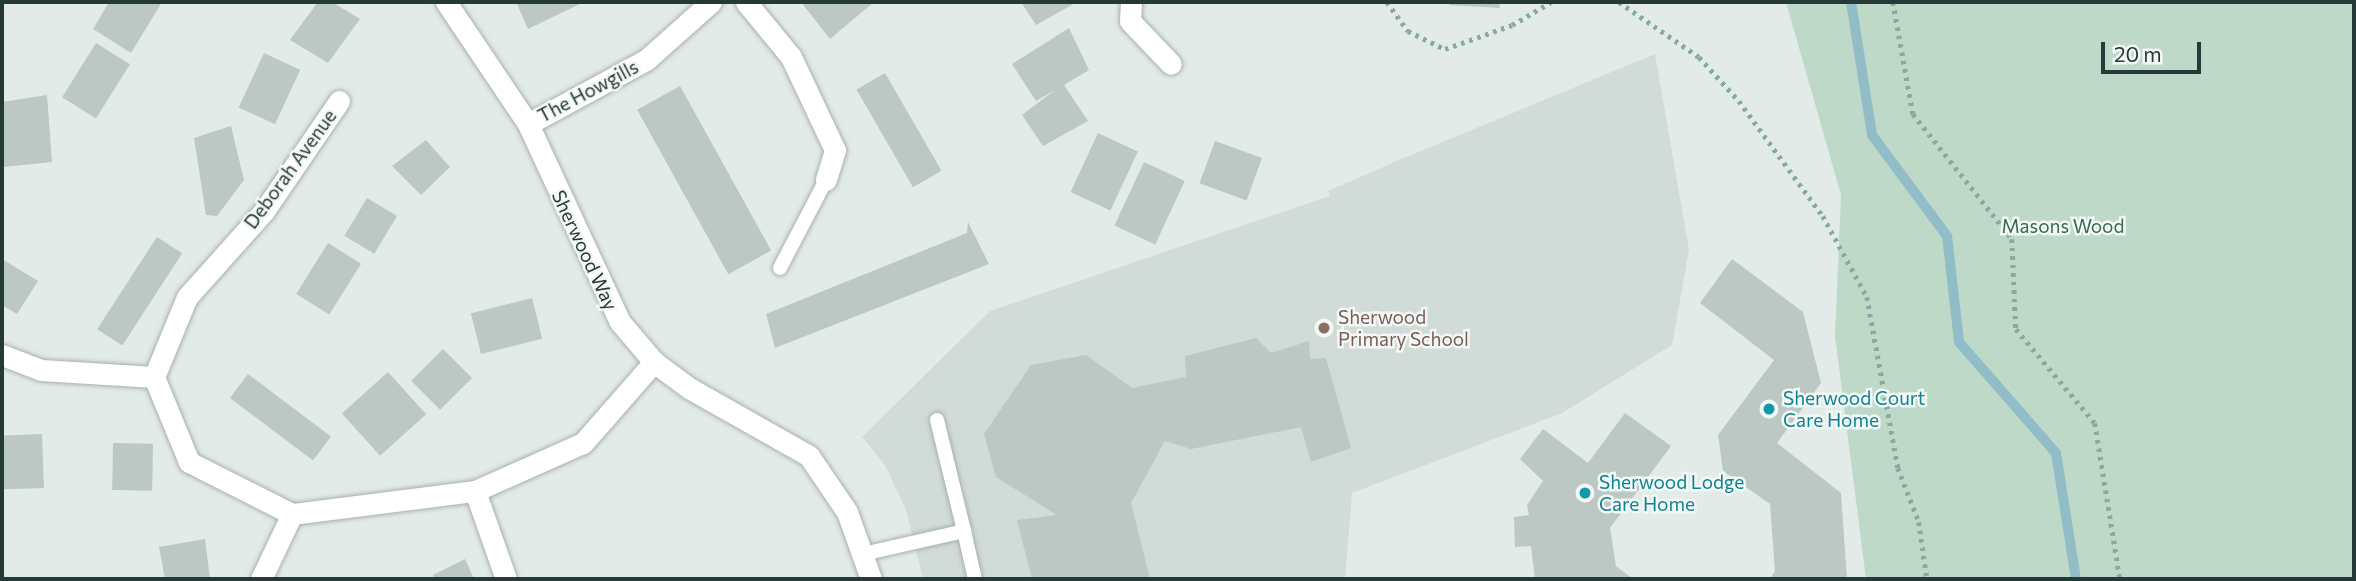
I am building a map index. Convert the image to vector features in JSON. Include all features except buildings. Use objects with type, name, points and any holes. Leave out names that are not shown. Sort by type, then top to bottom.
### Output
[{"type":"street","name":"Sherwood Way","points":[[446,2],[528,124],[592,273],[620,322],[654,362],[809,456],[847,512],[871,579]]},
{"type":"street","name":"The Howgills","points":[[528,124],[646,60],[711,2]]},
{"type":"street","points":[[746,2],[791,57],[835,150],[826,180]]},
{"type":"street","points":[[1131,2],[1130,21],[1171,64]]},
{"type":"street","name":"Deborah Avenue","points":[[153,377],[187,297],[264,211],[339,101]]},
{"type":"street","points":[[2,355],[41,370],[153,377],[189,462],[292,514],[475,491],[583,443],[654,362]]},
{"type":"street","points":[[475,491],[506,579]]},
{"type":"street","points":[[261,579],[292,514]]},
{"type":"lane","points":[[780,268],[826,180]]},
{"type":"lane","points":[[937,420],[975,579]]},
{"type":"lane","points":[[863,554],[964,531]]},
{"type":"path","points":[[1387,2],[1408,31],[1445,49],[1512,25],[1551,2]]},
{"type":"path","points":[[1619,2],[1699,57],[1739,101],[1823,216],[1867,297],[1898,468],[1919,522],[1927,579]]},
{"type":"path","points":[[1893,2],[1913,114],[2012,239],[2016,329],[2095,423],[2120,579]]},
{"type":"shaded area","name":"Sherwood Primary School","points":[[1655,54],[1689,250],[1672,345],[1562,413],[1352,493],[1345,579],[923,579],[906,510],[885,465],[862,437],[990,311],[1330,196],[1328,191]]},
{"type":"green space","name":"Masons Wood","points":[[1786,2],[2354,2],[2354,579],[1866,579],[1835,336],[1841,195]]},
{"type":"waterway","points":[[1851,2],[1872,135],[1947,236],[1959,342],[2056,453],[2076,579]]},
{"type":"place","name":"Sherwood Primary School","points":[[1324,328]]},
{"type":"place","name":"Sherwood Court Care Home","points":[[1769,409]]},
{"type":"place","name":"Sherwood Lodge Care Home","points":[[1585,493]]}]
